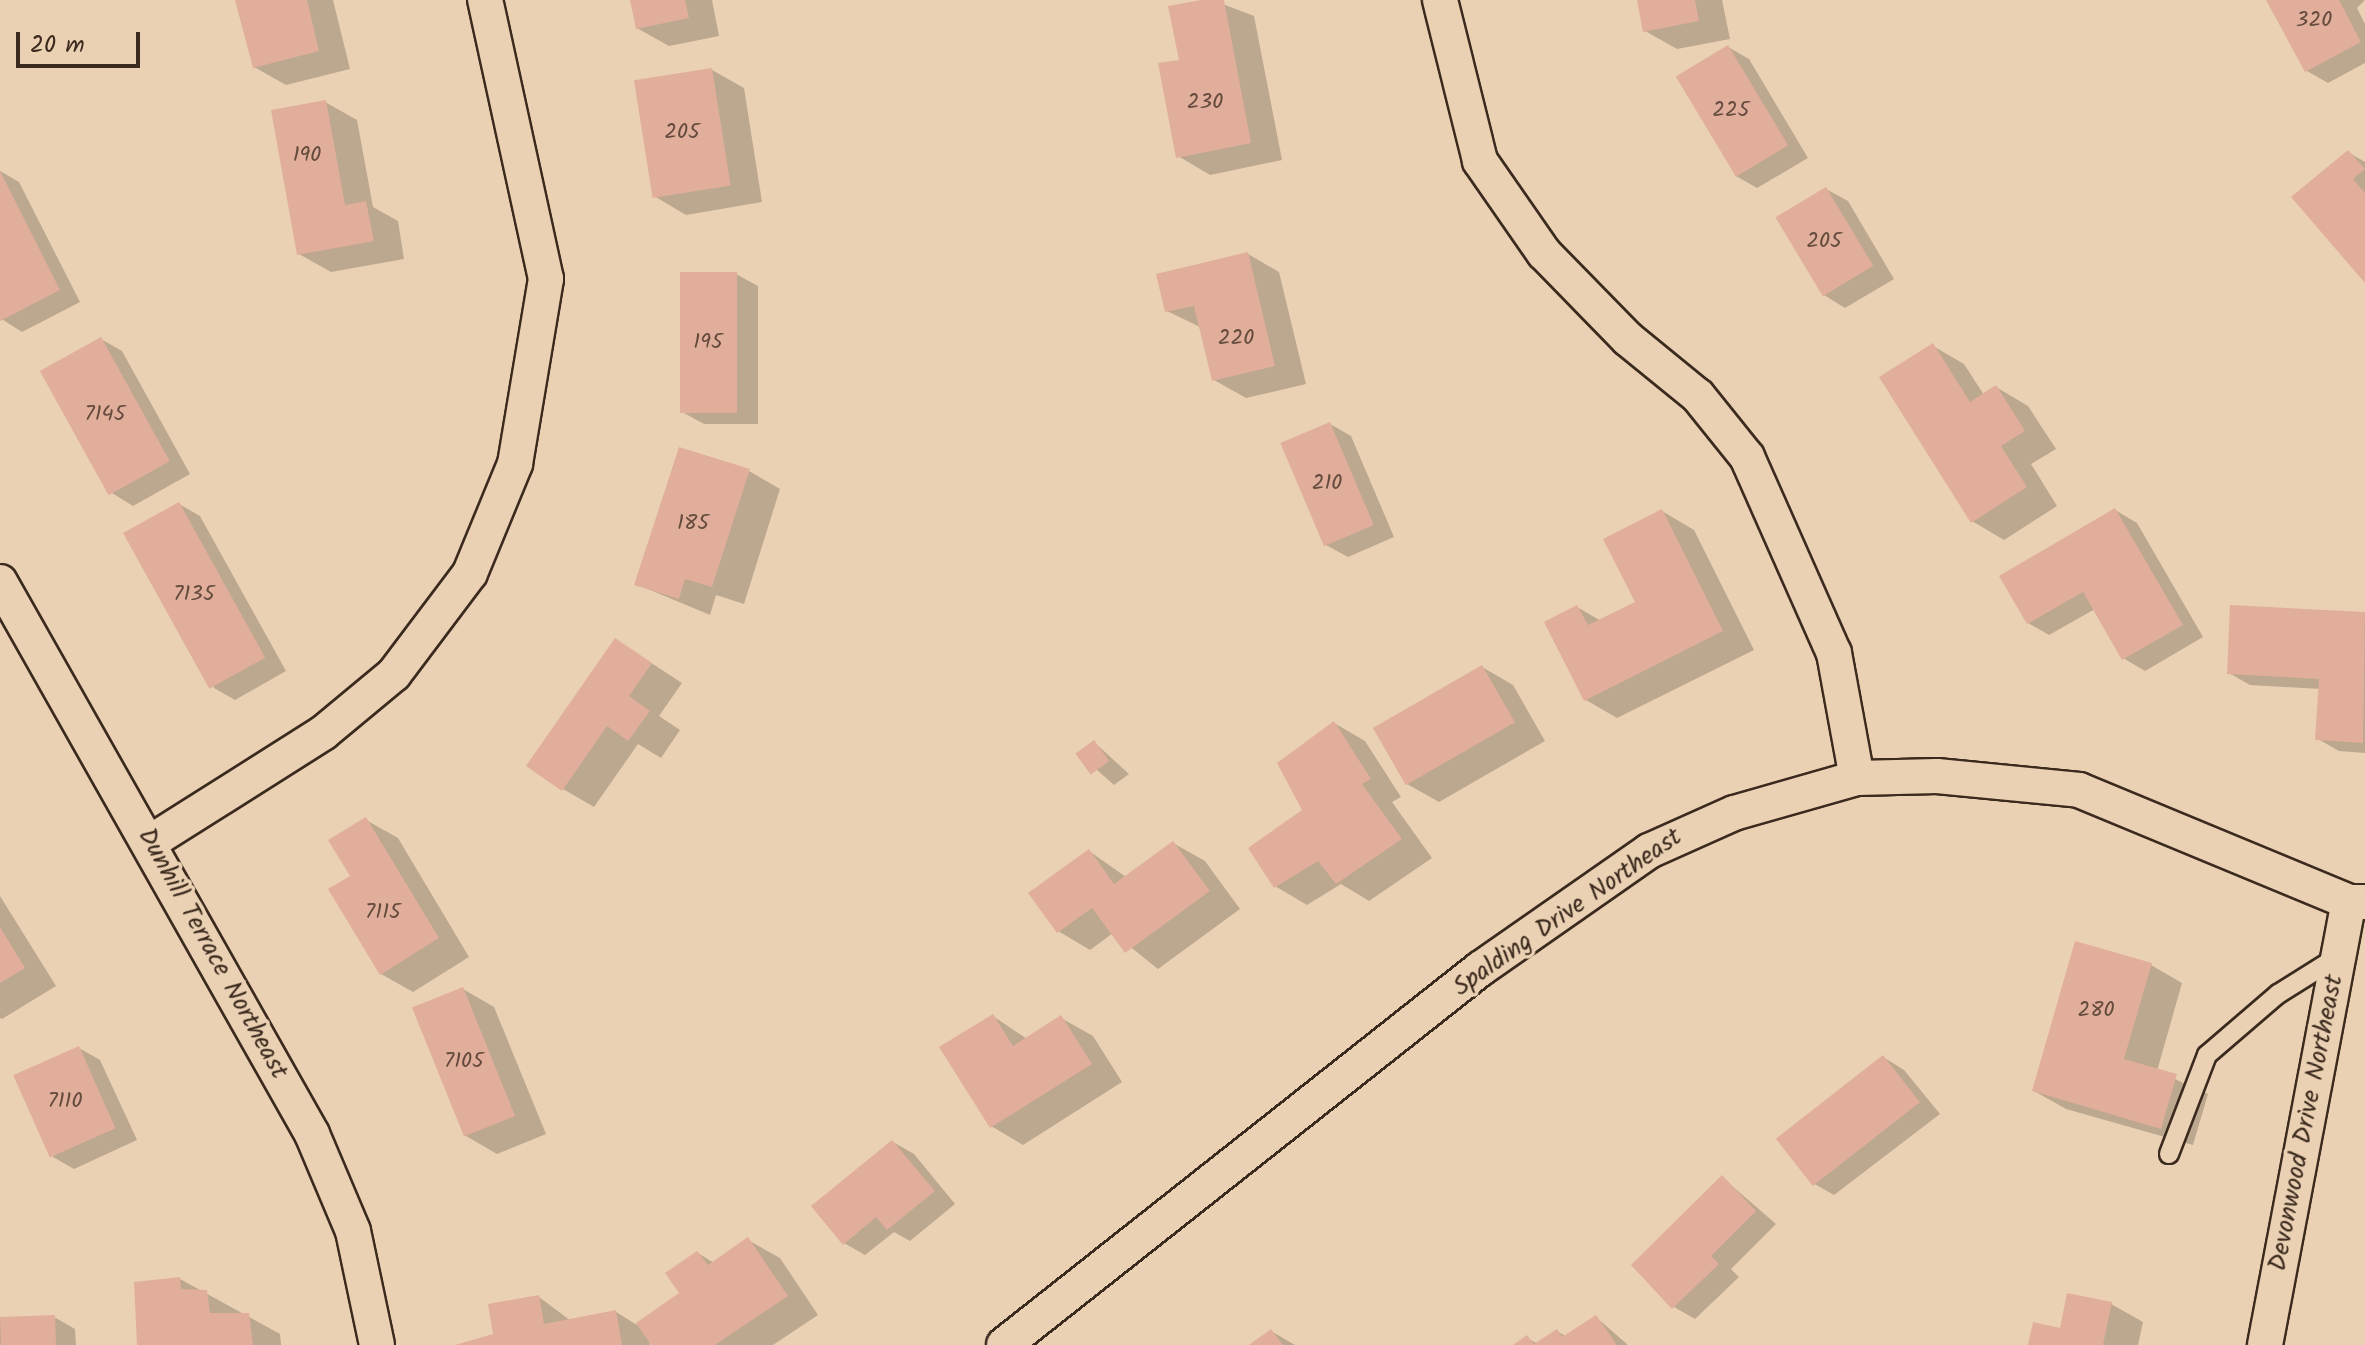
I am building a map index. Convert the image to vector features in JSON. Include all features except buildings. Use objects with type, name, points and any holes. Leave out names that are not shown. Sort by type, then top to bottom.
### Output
[{"type":"street","points":[[149,843],[323,733],[394,674],[470,573],[515,464],[546,279],[485,0]]},
{"type":"street","points":[[1440,0],[1480,161],[1544,253],[1628,339],[1698,396],[1747,457],[1834,653],[1857,778]]},
{"type":"street","name":"Dunhill Terrace Northeast","points":[[0,582],[312,1134],[353,1231],[377,1345]]},
{"type":"street","name":"Spalding Drive Northeast","points":[[1004,1345],[1480,969],[1649,851],[1734,813],[1857,778],[2079,790],[2357,902]]},
{"type":"street","name":"Devonwood Drive Northeast","points":[[2265,1345],[2339,956],[2357,902]]},
{"type":"lane","points":[[2169,1154],[2207,1055],[2278,994],[2339,956]]}]
